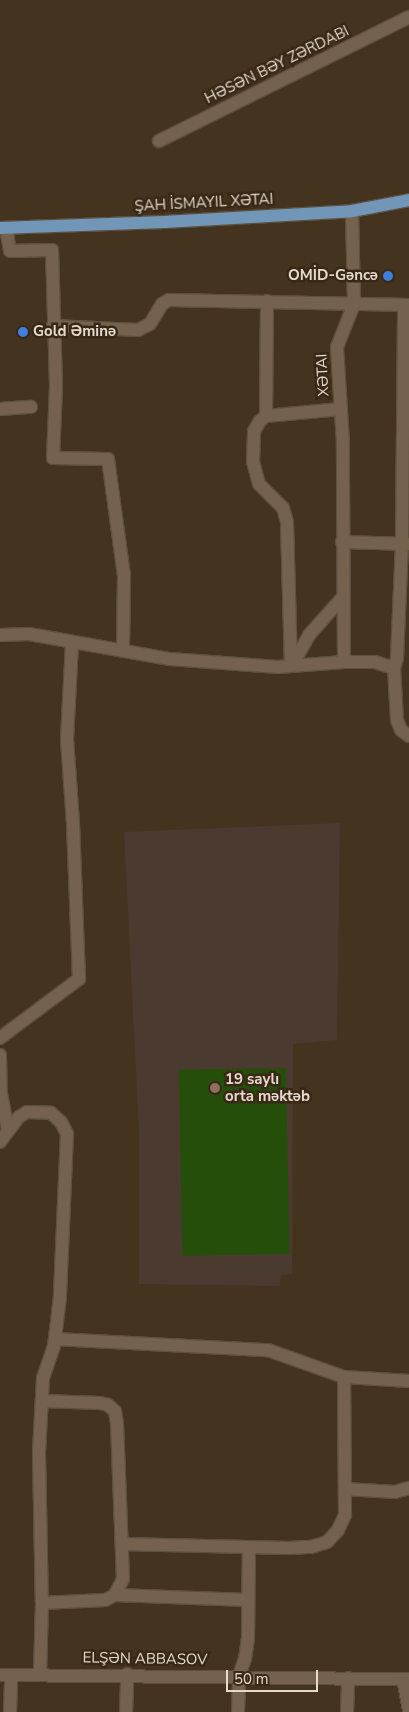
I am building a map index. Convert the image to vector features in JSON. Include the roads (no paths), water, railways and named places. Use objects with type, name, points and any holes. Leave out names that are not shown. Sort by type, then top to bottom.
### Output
[{"type":"main road","points":[[3,228],[352,211],[409,200]]},
{"type":"street","name":"HƏSƏN BƏY ZƏRDABI","points":[[160,141],[409,17]]},
{"type":"street","name":"XƏTAI","points":[[344,662],[341,409],[337,347],[354,304],[352,211]]},
{"type":"street","points":[[3,228],[10,251],[52,250],[56,387],[53,458],[108,459],[124,576],[123,651]]},
{"type":"street","points":[[53,326],[138,330],[150,324],[162,304],[169,300],[407,305],[405,544],[394,668],[397,720],[402,730],[409,736]]},
{"type":"street","points":[[266,416],[267,301]]},
{"type":"street","points":[[0,409],[31,407]]},
{"type":"street","points":[[292,666],[287,522],[283,508],[259,484],[253,462],[254,431],[260,421],[266,416],[341,409]]},
{"type":"street","points":[[342,542],[405,544]]},
{"type":"street","points":[[292,666],[309,635],[343,597]]},
{"type":"street","points":[[0,635],[29,634],[170,659],[278,667],[344,662],[374,662],[394,668]]},
{"type":"street","points":[[0,1038],[79,979],[73,823],[67,739],[72,642]]},
{"type":"street","points":[[0,1055],[1,1094],[8,1130]]},
{"type":"street","points":[[0,1142],[19,1117],[27,1112],[51,1113],[61,1122],[66,1134],[60,1297],[55,1339],[43,1378],[39,1452],[42,1603],[40,1675]]},
{"type":"street","points":[[55,1339],[268,1350],[344,1377],[409,1381]]},
{"type":"street","points":[[122,1544],[311,1547],[327,1542],[338,1530],[344,1515],[344,1377]]},
{"type":"street","points":[[42,1401],[100,1403],[108,1405],[115,1411],[123,1579],[115,1595]]},
{"type":"street","points":[[345,1489],[395,1492],[409,1488]]},
{"type":"street","points":[[238,1712],[239,1676],[246,1648],[250,1547]]},
{"type":"street","points":[[42,1603],[92,1602],[105,1600],[115,1595],[248,1600]]},
{"type":"street","points":[[126,1712],[127,1674]]},
{"type":"street","name":"ELŞƏN ABBASOV","points":[[6,1675],[127,1674],[406,1679]]},
{"type":"street","points":[[6,1675],[10,1712]]},
{"type":"street","points":[[347,1712],[348,1678]]},
{"type":"street","points":[[406,1679],[409,1711]]},
{"type":"place","name":"OMİD-Gəncə","points":[[388,276]]},
{"type":"place","name":"Gold Əminə","points":[[23,332]]},
{"type":"place","name":"19 saylı orta məktəb","points":[[215,1088]]}]
